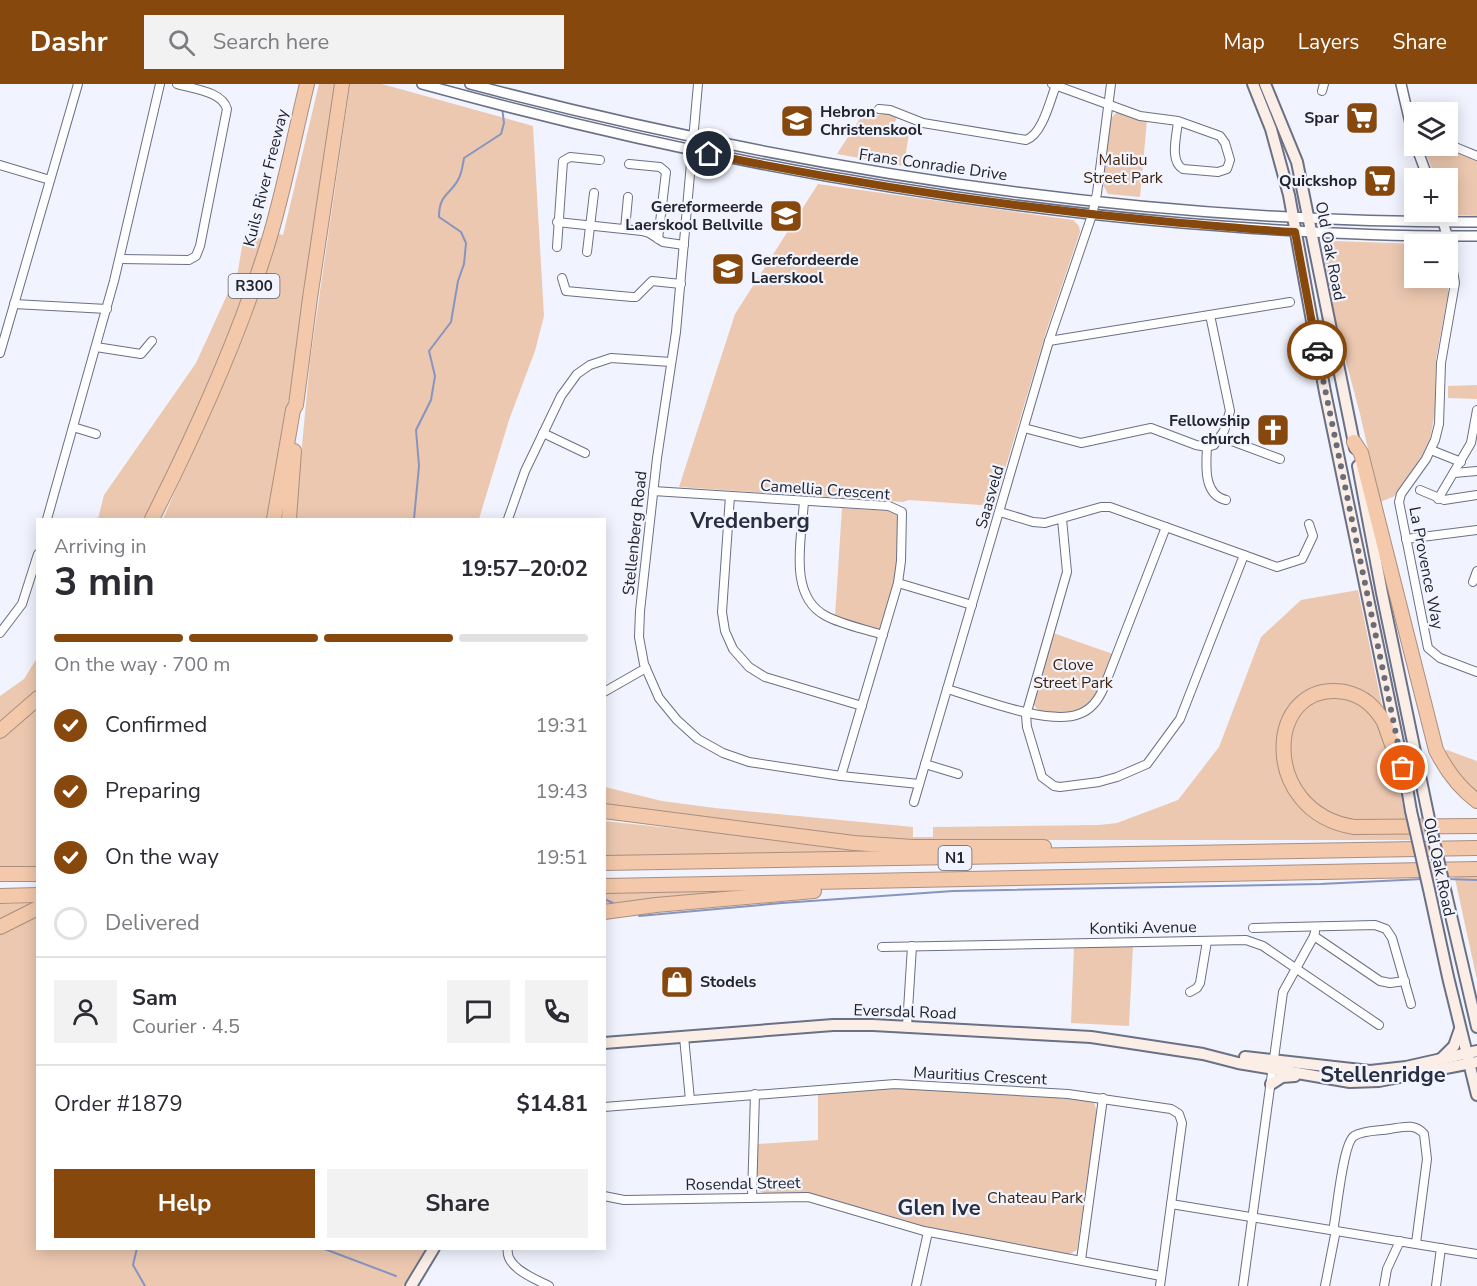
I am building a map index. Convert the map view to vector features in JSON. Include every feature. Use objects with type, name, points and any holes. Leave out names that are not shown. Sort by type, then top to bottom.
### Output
[{"type":"highway","name":"Kuils River Freeway","points":[[172,479],[237,332],[256,280],[277,211],[307,84]]},
{"type":"highway","points":[[274,518],[293,410],[296,405],[309,298],[342,85]]},
{"type":"highway","points":[[288,518],[298,410],[296,405]]},
{"type":"highway","points":[[1354,442],[1361,453],[1436,750],[1458,785],[1477,801]]},
{"type":"highway","points":[[152,518],[172,479]]},
{"type":"highway","points":[[158,518],[172,479]]},
{"type":"highway","points":[[1407,787],[1384,722],[1366,700],[1348,693],[1327,692],[1308,699],[1295,711],[1288,724],[1284,740],[1286,770],[1295,791],[1307,806],[1319,815],[1337,824],[1354,827],[1477,826]]},
{"type":"highway","points":[[0,731],[36,700]]},
{"type":"highway","points":[[606,811],[886,846],[1299,848],[1305,852]]},
{"type":"highway","name":"N1","points":[[606,863],[1477,848]]},
{"type":"highway","name":"N1","points":[[606,886],[1477,869]]},
{"type":"highway","points":[[0,874],[36,874]]},
{"type":"highway","points":[[606,912],[745,896],[942,881]]},
{"type":"highway","points":[[0,896],[36,896]]},
{"type":"highway","points":[[1,927],[36,909]]},
{"type":"main road","name":"Old Oak Road","points":[[1253,84],[1274,139],[1293,218],[1329,415],[1412,811],[1448,978],[1461,1028],[1472,1058],[1477,1095]]},
{"type":"main road","name":"Old Oak Road","points":[[1265,84],[1297,162],[1310,218],[1382,593],[1429,819],[1477,1027]]},
{"type":"main road","name":"Eversdal Road","points":[[606,1043],[850,1024],[1091,1037],[1273,1064],[1363,1071],[1388,1070],[1439,1060],[1472,1058]]},
{"type":"main road","points":[[1439,1060],[1453,1049],[1461,1028]]},
{"type":"main road","name":"Eversdal Road","points":[[1273,1064],[1334,1081],[1360,1082],[1379,1081],[1472,1058]]},
{"type":"main road","points":[[1271,1084],[1279,1078],[1288,1076],[1334,1081]]},
{"type":"main road","points":[[411,1286],[433,1250]]},
{"type":"street","points":[[0,353],[78,84]]},
{"type":"street","points":[[47,518],[120,259],[160,84]]},
{"type":"street","points":[[120,259],[189,260],[195,256],[200,246],[227,109],[219,97],[177,84]]},
{"type":"street","name":"Frans Conradie Drive","points":[[422,84],[517,110],[692,150],[938,195],[1092,215],[1295,232],[1404,236]]},
{"type":"street","name":"Frans Conradie Drive","points":[[470,84],[693,137],[787,157],[916,179],[1095,202],[1206,212],[1293,218],[1404,221]]},
{"type":"street","name":"Stellenberg Road","points":[[698,84],[681,284],[653,490],[639,620],[640,646],[646,668],[655,689],[670,713],[690,733],[714,749],[749,762],[841,776],[919,784]]},
{"type":"street","name":"Saasveld","points":[[914,802],[1049,341],[1092,215],[1111,84]]},
{"type":"street","points":[[1401,84],[1405,102]]},
{"type":"street","points":[[879,110],[893,111],[923,123],[1026,140],[1038,132],[1054,85],[1140,116],[1178,121],[1221,137],[1225,142],[1230,160],[1225,171],[1186,169],[1178,166],[1175,158],[1178,121]]},
{"type":"street","points":[[1458,148],[1477,156]]},
{"type":"street","points":[[557,247],[563,161],[570,157],[600,160]]},
{"type":"street","points":[[629,164],[658,167],[666,172],[658,239]]},
{"type":"street","points":[[0,165],[50,180]]},
{"type":"street","points":[[587,252],[594,194]]},
{"type":"street","points":[[625,229],[628,197]]},
{"type":"street","points":[[557,222],[646,232],[668,243],[684,245]]},
{"type":"street","points":[[1443,222],[1447,234]]},
{"type":"street","name":"Frans Conradie Drive","points":[[1458,222],[1477,222]]},
{"type":"street","name":"Frans Conradie Drive","points":[[1458,235],[1477,236]]},
{"type":"street","points":[[562,278],[566,291],[632,297],[636,297],[652,281],[681,284]]},
{"type":"street","name":"La Provence Way","points":[[1455,288],[1441,363],[1439,424],[1431,450],[1400,496],[1399,502],[1428,648],[1440,658],[1477,672]]},
{"type":"street","points":[[1049,341],[1290,302]]},
{"type":"street","points":[[14,304],[107,309]]},
{"type":"street","points":[[1024,428],[1081,443],[1151,428],[1196,445],[1207,447],[1216,443],[1228,420],[1229,408],[1210,315]]},
{"type":"street","points":[[96,347],[141,354],[152,341]]},
{"type":"street","points":[[509,518],[521,480],[543,433],[568,384],[577,375],[590,365],[602,360],[617,358],[671,362]]},
{"type":"street","points":[[1438,499],[1474,443],[1477,410]]},
{"type":"street","points":[[73,427],[96,434]]},
{"type":"street","points":[[543,433],[585,453]]},
{"type":"street","points":[[1221,437],[1280,459]]},
{"type":"street","points":[[1207,447],[1208,480],[1216,495],[1226,500]]},
{"type":"street","points":[[1431,450],[1461,462]]},
{"type":"street","points":[[1454,473],[1477,471]]},
{"type":"street","name":"Camellia Crescent","points":[[653,490],[890,506],[901,510],[903,517],[898,583],[841,776]]},
{"type":"street","points":[[1420,490],[1438,499],[1446,500],[1477,495]]},
{"type":"street","points":[[730,496],[722,612],[725,631],[733,649],[749,667],[765,676],[862,706]]},
{"type":"street","points":[[804,501],[800,570],[801,584],[806,597],[818,611],[827,617],[883,635]]},
{"type":"street","points":[[1000,512],[1041,523],[1101,507],[1110,507],[1277,567],[1302,559],[1313,536],[1309,524]]},
{"type":"street","points":[[1062,519],[1067,572],[1026,712],[1027,727],[1042,777],[1051,785],[1060,787],[1099,782],[1142,767],[1150,760],[1181,716],[1244,555]]},
{"type":"street","points":[[947,689],[1051,717],[1067,717],[1083,712],[1097,700],[1104,687],[1166,527]]},
{"type":"street","points":[[1406,539],[1477,531]]},
{"type":"street","points":[[0,633],[25,597],[36,561]]},
{"type":"street","points":[[1473,582],[1477,571]]},
{"type":"street","points":[[898,583],[972,605]]},
{"type":"street","points":[[606,691],[646,668]]},
{"type":"street","points":[[925,764],[958,774]]},
{"type":"street","points":[[1253,928],[1375,925],[1382,927],[1392,938],[1411,1004]]},
{"type":"street","points":[[1243,1286],[1282,992],[1314,936],[1315,927]]},
{"type":"street","points":[[1314,936],[1380,981],[1390,984],[1405,981]]},
{"type":"street","points":[[1190,992],[1200,983],[1207,941]]},
{"type":"street","name":"Kontiki Avenue","points":[[882,947],[1250,941],[1263,946],[1379,1025]]},
{"type":"street","points":[[907,1026],[912,946]]},
{"type":"street","points":[[684,1037],[690,1100]]},
{"type":"street","name":"Mauritius Crescent","points":[[606,1107],[895,1084],[1068,1094],[1171,1109],[1179,1114],[1182,1123],[1160,1286]]},
{"type":"street","points":[[752,1197],[755,1094]]},
{"type":"street","points":[[1081,1260],[1103,1098]]},
{"type":"street","points":[[1325,1286],[1345,1154],[1351,1138],[1364,1133],[1414,1127],[1424,1134],[1427,1149],[1416,1243]]},
{"type":"street","name":"Rosendal Street","points":[[606,1196],[624,1200],[808,1197],[928,1232],[1161,1276]]},
{"type":"street","points":[[1171,1204],[1477,1254]]},
{"type":"street","points":[[916,1286],[928,1232]]},
{"type":"street","points":[[1384,1286],[1388,1265],[1400,1241]]},
{"type":"street","points":[[1436,1286],[1441,1248]]},
{"type":"street","points":[[508,1250],[507,1257],[512,1265],[549,1286]]},
{"type":"green space","points":[[319,84],[337,84],[270,518],[163,518],[230,363],[275,233],[283,235]]},
{"type":"green space","points":[[350,84],[382,84],[533,126],[544,316],[535,351],[509,420],[479,518],[295,518],[310,361]]},
{"type":"green space","points":[[868,106],[874,116],[888,113],[897,117],[894,125],[909,133],[904,166],[837,154]]},
{"type":"green space","name":"Malibu Street Park","points":[[1120,112],[1147,120],[1140,197],[1108,194],[1102,183],[1111,118]]},
{"type":"green space","points":[[1458,153],[1477,160],[1477,216],[1458,215],[1458,168],[1432,168],[1427,156],[1458,156]]},
{"type":"green space","points":[[818,184],[1073,220],[1079,226],[1080,232],[1046,332],[994,506],[679,487],[735,314]]},
{"type":"green space","points":[[244,233],[262,239],[209,381],[147,518],[98,518],[104,495],[196,363],[238,271]]},
{"type":"green space","points":[[1334,241],[1404,243],[1404,288],[1448,288],[1436,359],[1435,412],[1430,439],[1423,454],[1395,496],[1380,502],[1338,332],[1323,252],[1325,245]]},
{"type":"green space","points":[[1477,385],[1477,399],[1448,398],[1448,386]]},
{"type":"green space","points":[[842,508],[893,511],[898,514],[897,568],[881,630],[835,616]]},
{"type":"green space","points":[[1358,590],[1410,840],[882,840],[606,807],[606,787],[662,801],[715,808],[913,827],[913,837],[933,837],[933,827],[1117,823],[1178,800],[1219,747],[1261,637],[1301,600]]},
{"type":"green space","name":"Clove Street Park","points":[[1053,633],[1113,654],[1100,688],[1087,705],[1078,711],[1052,713],[1040,711],[1033,702]]},
{"type":"green space","points":[[36,660],[36,693],[0,726],[0,696],[24,679]]},
{"type":"green space","points":[[36,704],[36,868],[0,868],[0,736]]},
{"type":"green space","points":[[1447,750],[1477,761],[1477,795],[1470,790],[1442,753]]},
{"type":"green space","points":[[606,821],[858,848],[858,852],[606,857]]},
{"type":"green space","points":[[1454,874],[1477,874],[1477,980]]},
{"type":"green space","points":[[708,889],[708,894],[606,907],[606,891]]},
{"type":"green space","points":[[36,903],[0,922],[0,904]]},
{"type":"green space","points":[[36,916],[36,1250],[425,1250],[403,1286],[0,1286],[0,934]]},
{"type":"green space","points":[[1133,946],[1129,1026],[1071,1023],[1074,947]]},
{"type":"green space","name":"Chateau Park","points":[[904,1088],[1094,1102],[1097,1112],[1077,1250],[1068,1255],[925,1228],[813,1194],[759,1191],[756,1186],[758,1144],[818,1140],[818,1093]]},
{"type":"waterway","points":[[414,518],[419,466],[416,430],[431,400],[435,376],[429,351],[451,322],[458,281],[464,264],[466,243],[461,232],[439,217],[441,203],[456,184],[462,171],[464,158],[501,134],[504,123],[502,107]]},
{"type":"waterway","points":[[639,916],[953,891],[1321,884],[1423,879]]},
{"type":"waterway","points":[[1447,879],[1477,880]]},
{"type":"waterway","points":[[606,900],[613,903]]},
{"type":"waterway","points":[[137,1250],[133,1265],[145,1286]]},
{"type":"waterway","points":[[327,1250],[396,1276]]},
{"type":"way so far","points":[[1317,350],[1403,768]]},
{"type":"place","name":"Spar","points":[[1362,118]]},
{"type":"place","name":"Hebron Christenskool","points":[[797,121]]},
{"type":"place","name":"Quickshop","points":[[1380,181]]},
{"type":"place","name":"Gereformeerde Laerskool Bellville","points":[[786,216]]},
{"type":"place","name":"Gerefordeerde Laerskool","points":[[728,269]]},
{"type":"place","name":"Fellowship church","points":[[1273,430]]},
{"type":"place","name":"Stodels","points":[[677,982]]},
{"type":"district","name":"Vredenberg","points":[[750,521]]},
{"type":"district","name":"Stellenridge","points":[[1383,1075]]},
{"type":"district","name":"Glen Ive","points":[[939,1208]]},
{"type":"route","points":[[709,154],[974,200],[1092,215],[1295,232],[1317,350]]}]
